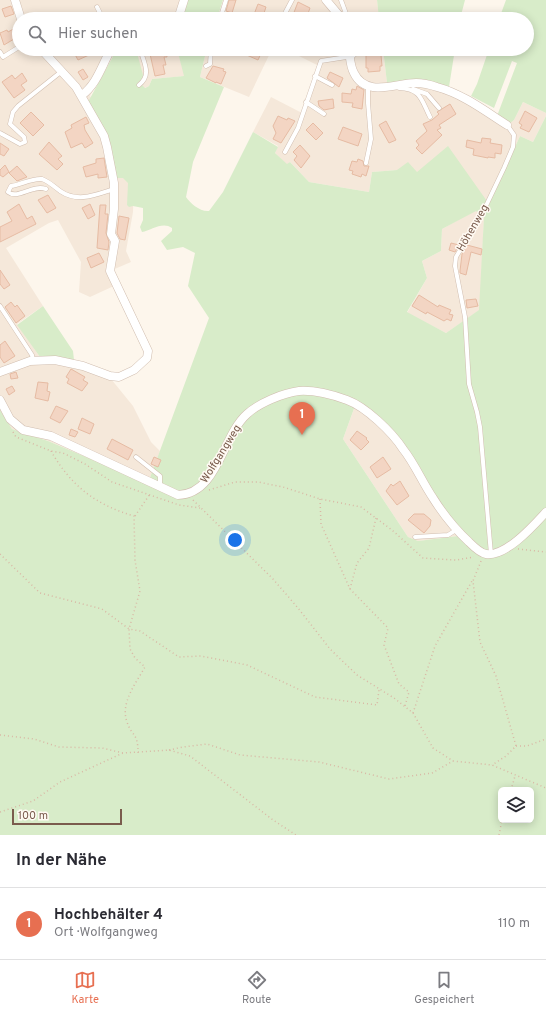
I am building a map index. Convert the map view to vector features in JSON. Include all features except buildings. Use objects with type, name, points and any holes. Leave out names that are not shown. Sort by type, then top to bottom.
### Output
[{"type":"street","points":[[15,0],[19,12]]},
{"type":"street","points":[[180,12],[184,0]]},
{"type":"street","points":[[326,0],[336,12]]},
{"type":"street","points":[[0,372],[33,361],[64,361],[115,377],[129,374],[147,358],[148,351],[110,271],[115,241],[110,234],[114,209],[114,189],[107,147],[82,95],[72,80],[48,56]]},
{"type":"street","points":[[82,95],[89,90],[108,56]]},
{"type":"street","points":[[350,56],[353,72],[356,77],[368,86]]},
{"type":"street","name":"Höhenweg","points":[[368,86],[388,88],[416,83],[436,86],[468,100],[507,125]]},
{"type":"street","name":"Wolfgangweg","points":[[188,495],[201,486],[212,473],[232,435],[246,414],[278,397],[300,391],[329,395],[348,400],[359,407],[392,436],[409,457],[432,498],[456,530],[482,553]]},
{"type":"street","points":[[0,400],[10,419],[23,430],[51,436],[144,478],[160,488],[178,495],[188,495]]},
{"type":"street","points":[[482,553],[491,554],[506,548],[546,512]]},
{"type":"lane","points":[[222,12],[226,0]]},
{"type":"lane","points":[[286,12],[292,0]]},
{"type":"lane","points":[[341,0],[345,12]]},
{"type":"lane","points":[[97,7],[100,12]]},
{"type":"lane","points":[[0,52],[3,56],[12,51]]},
{"type":"lane","points":[[139,85],[146,80],[147,75],[142,56]]},
{"type":"lane","points":[[206,66],[210,64],[211,56]]},
{"type":"lane","points":[[284,152],[298,128],[321,61],[338,56]]},
{"type":"lane","points":[[0,133],[20,144],[25,142],[24,137],[10,124],[12,112],[62,71]]},
{"type":"lane","points":[[315,76],[332,85]]},
{"type":"lane","points":[[366,163],[371,139],[368,86]]},
{"type":"lane","points":[[388,88],[411,89],[428,94],[439,108]]},
{"type":"lane","points":[[411,89],[419,95],[430,117]]},
{"type":"lane","points":[[306,102],[324,114]]},
{"type":"lane","name":"Höhenweg","points":[[491,554],[480,427],[478,412],[470,384],[465,317],[456,266],[459,250],[484,210],[513,147],[514,135],[507,125]]},
{"type":"lane","points":[[46,189],[40,187],[16,194],[8,192],[11,186],[38,179],[46,181],[62,192],[78,198],[86,198],[114,189]]},
{"type":"lane","points":[[0,306],[32,355],[33,361]]},
{"type":"lane","points":[[136,457],[160,476],[160,488]]},
{"type":"lane","points":[[415,537],[448,535],[456,530]]},
{"type":"path","points":[[10,427],[16,437],[52,451],[63,453],[112,482],[150,494],[134,516],[135,560],[140,591],[129,629],[130,649],[135,658],[145,666],[125,705],[127,722],[138,740],[138,753]]},
{"type":"path","points":[[52,451],[62,469],[89,497],[112,510],[134,516]]},
{"type":"path","points":[[202,491],[235,482],[258,482],[282,487],[320,499],[360,507],[392,530],[423,558],[456,560],[482,553],[481,563],[473,581],[435,646],[413,713]]},
{"type":"path","points":[[188,495],[213,522],[273,580],[298,608],[330,649],[357,675],[405,706],[413,713],[433,748],[453,761],[492,765],[546,788]]},
{"type":"path","points":[[320,499],[321,524],[350,589],[388,628],[384,645],[400,684],[409,692],[405,706]]},
{"type":"path","points":[[350,589],[358,563],[369,548],[376,518]]},
{"type":"path","points":[[506,548],[546,552]]},
{"type":"path","points":[[0,554],[40,594],[102,609],[129,629],[140,631],[179,657],[201,656],[247,665],[315,697],[377,706],[379,690]]},
{"type":"path","points":[[473,581],[480,642],[496,676],[516,746]]},
{"type":"path","points":[[0,735],[34,739],[59,747],[102,748],[123,753],[169,750],[207,744],[240,755],[319,762],[389,779],[432,773],[453,761]]},
{"type":"path","points":[[492,765],[506,756],[516,746],[527,746],[546,739]]},
{"type":"path","points":[[169,750],[190,756],[273,820],[296,835]]},
{"type":"path","points":[[0,812],[33,801],[60,782],[123,753]]},
{"type":"path","points":[[512,787],[515,776]]},
{"type":"path","points":[[499,835],[501,823]]},
{"type":"shaded area","points":[[0,0],[187,0],[184,12],[12,12],[12,56],[113,56],[90,96],[134,179],[133,212],[126,251],[131,262],[110,271],[116,285],[90,297],[79,292],[81,262],[58,220],[49,223],[6,248],[43,306],[17,324],[40,357],[107,374],[133,406],[151,442],[160,451],[148,483],[48,441],[12,429],[0,410]]},
{"type":"shaded area","points":[[225,0],[377,0],[378,12],[221,12]]},
{"type":"shaded area","points":[[137,56],[179,56],[185,76],[152,79],[149,86],[144,88],[142,85]]},
{"type":"shaded area","points":[[205,56],[269,56],[249,97],[200,77]]},
{"type":"shaded area","points":[[299,56],[384,56],[387,83],[436,86],[507,125],[514,120],[523,102],[546,113],[546,116],[533,142],[520,136],[489,204],[417,172],[397,170],[372,172],[369,192],[309,182],[290,162],[287,165],[275,153],[278,146],[253,132],[271,97],[302,113],[319,66]]},
{"type":"shaded area","points":[[476,210],[484,216],[480,310],[446,333],[407,313],[427,278],[422,261],[441,251],[442,229]]},
{"type":"shaded area","points":[[355,406],[393,439],[458,536],[418,541],[408,537],[343,439]]},
{"type":"green space","points":[[187,0],[223,0],[219,12],[184,12]]},
{"type":"green space","points":[[377,0],[465,0],[462,12],[378,12]]},
{"type":"green space","points":[[506,0],[546,0],[546,113],[523,102],[514,120],[509,124],[497,116],[517,63],[512,61],[494,108],[471,96],[477,84],[487,56],[534,56],[534,12],[502,12]]},
{"type":"green space","points":[[113,56],[138,56],[143,75],[142,85],[145,88],[149,86],[152,79],[184,76],[179,56],[205,56],[200,77],[224,87],[193,162],[186,197],[196,207],[206,211],[209,211],[223,192],[253,132],[278,147],[275,153],[287,164],[290,162],[309,182],[369,192],[372,172],[397,170],[408,162],[417,172],[448,146],[489,204],[520,136],[533,142],[546,116],[546,835],[0,835],[0,410],[12,429],[48,441],[148,483],[209,318],[188,286],[195,253],[183,247],[167,250],[161,241],[172,231],[172,228],[168,226],[165,225],[142,232],[140,227],[143,220],[143,208],[133,206],[129,207],[127,205],[128,183],[123,178],[113,178],[110,155],[88,102]],"holes":[[[476,211],[484,216],[479,310],[446,333],[407,312],[427,278],[422,261],[441,251],[442,229]],[[356,403],[414,460],[458,536],[418,541],[408,537],[343,439]]]},
{"type":"green space","points":[[384,56],[454,56],[449,87],[387,83]]},
{"type":"green space","points":[[43,306],[73,351],[74,360],[40,357],[17,325]]},
{"type":"place","name":"Hochbehälter 4","points":[[302,435]]}]
